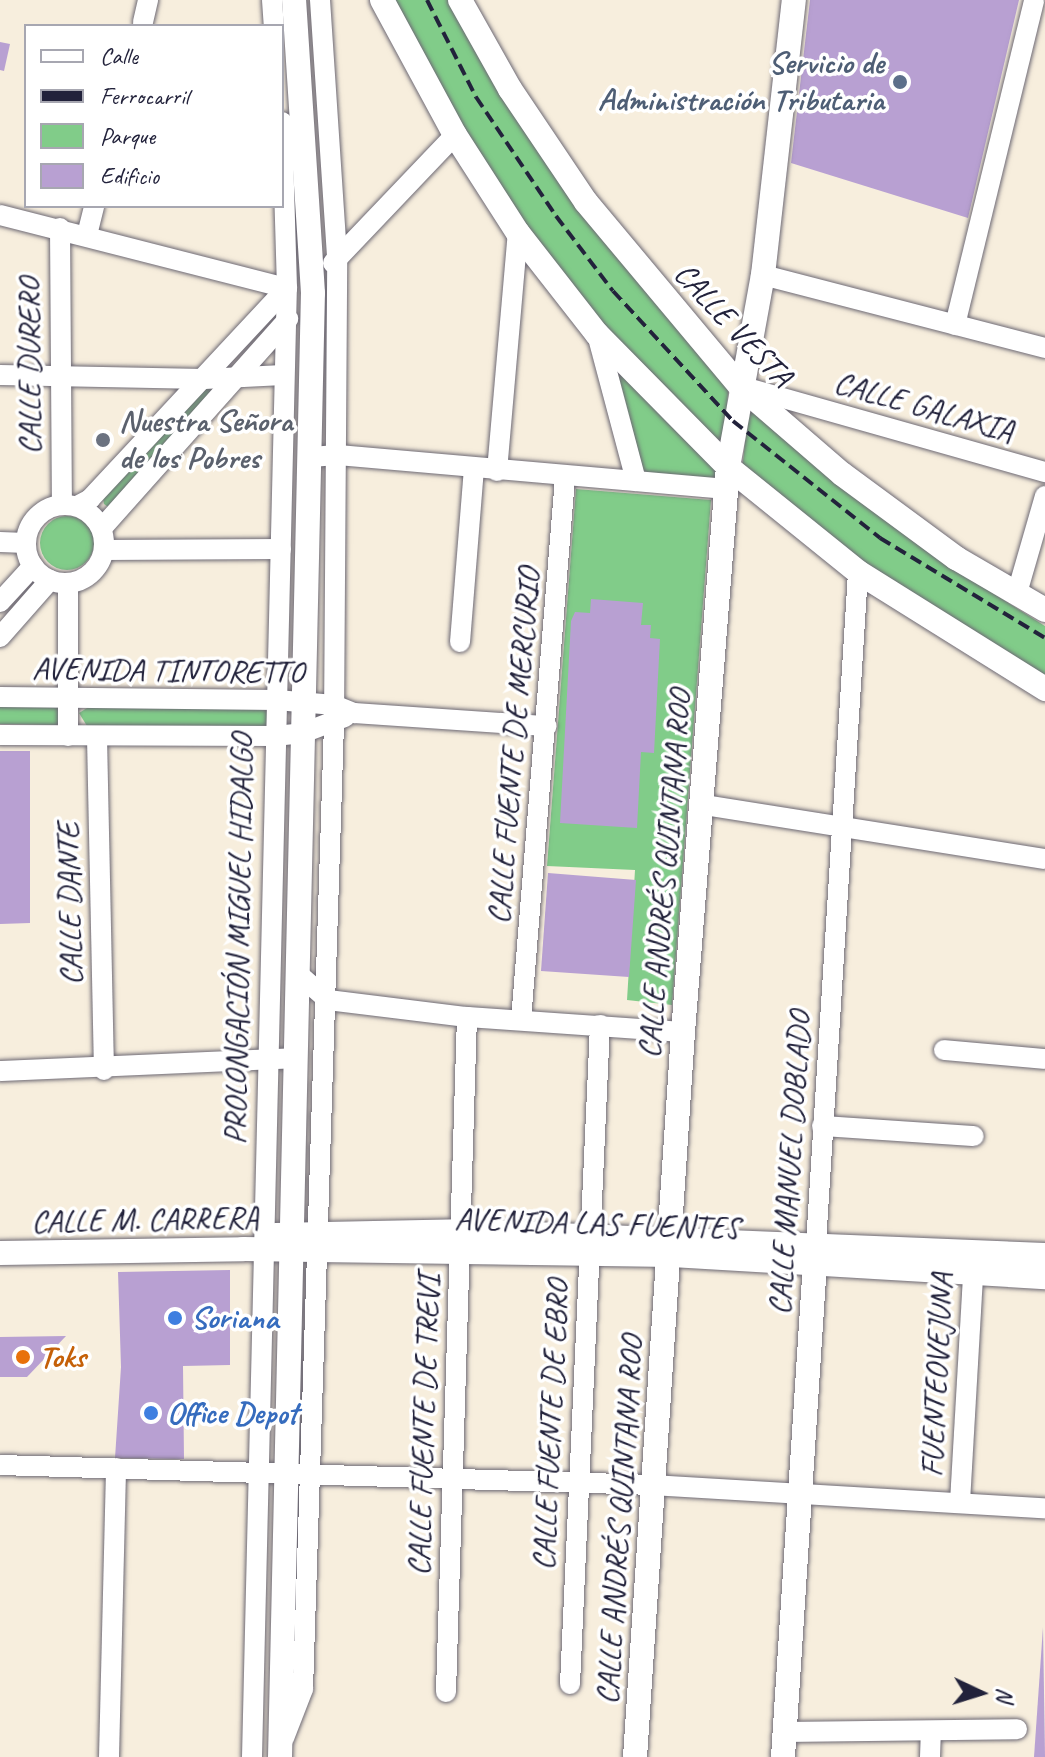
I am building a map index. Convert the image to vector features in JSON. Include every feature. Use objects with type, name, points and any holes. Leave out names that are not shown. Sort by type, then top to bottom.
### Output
[{"type":"main road","name":"PROLONGACIÓN MIGUEL HIDALGO","points":[[280,1753],[299,1477],[291,1242],[313,293],[294,0]]},
{"type":"main road","points":[[382,0],[455,135],[518,233],[597,334],[728,478],[858,572],[1045,689]]},
{"type":"main road","name":"CALLE VESTA","points":[[460,0],[510,89],[586,202],[740,386],[842,474],[956,558],[1045,610]]},
{"type":"main road","name":"CALLE ANDRÉS QUINTANA ROO","points":[[635,1757],[672,1247],[683,1032],[704,805],[728,478],[740,386],[763,275],[794,0]]},
{"type":"main road","name":"AVENIDA LAS FUENTES","points":[[291,1242],[460,1241],[672,1247],[974,1262],[1045,1255]]},
{"type":"main road","name":"CALLE M. CARRERA","points":[[0,1253],[291,1242]]},
{"type":"main road","name":"CALLE MANUEL DOBLADO","points":[[783,1757],[816,1254]]},
{"type":"main road","name":"AVENIDA LAS FUENTES","points":[[974,1262],[1045,1277]]},
{"type":"street","points":[[143,22],[148,0]]},
{"type":"street","points":[[272,0],[274,24]]},
{"type":"street","points":[[299,1477],[319,1241],[341,714],[337,256],[320,0]]},
{"type":"street","points":[[955,325],[1034,0]]},
{"type":"street","points":[[0,637],[59,581],[88,576],[104,550],[102,528],[313,293],[337,256],[455,135]]},
{"type":"street","name":"PROLONGACIÓN MIGUEL HIDALGO","points":[[252,1757],[287,288],[284,188]]},
{"type":"street","points":[[87,235],[94,208]]},
{"type":"street","points":[[0,215],[287,288]]},
{"type":"street","name":"CALLE DURERO","points":[[60,228],[58,377],[69,505]]},
{"type":"street","points":[[497,471],[518,233]]},
{"type":"street","points":[[59,581],[33,566],[26,543],[37,516],[90,499],[287,288],[311,268],[337,256]]},
{"type":"street","points":[[763,275],[1045,348]]},
{"type":"street","points":[[597,334],[636,481]]},
{"type":"street","points":[[0,375],[204,379],[283,375]]},
{"type":"street","name":"CALLE GALAXIA","points":[[740,386],[1045,472]]},
{"type":"street","points":[[310,457],[338,455],[565,478],[636,481],[728,478]]},
{"type":"street","points":[[460,642],[474,469]]},
{"type":"street","name":"CALLE FUENTE DE MERCURIO","points":[[521,1020],[565,478]]},
{"type":"street","points":[[1017,593],[1045,496]]},
{"type":"street","points":[[69,505],[102,528]]},
{"type":"street","points":[[0,542],[26,543]]},
{"type":"street","points":[[104,550],[281,549]]},
{"type":"street","points":[[0,602],[33,566]]},
{"type":"street","name":"CALLE MANUEL DOBLADO","points":[[816,1254],[822,1126],[846,828],[858,572]]},
{"type":"street","points":[[59,581],[68,736]]},
{"type":"street","name":"AVENIDA TINTORETTO","points":[[0,697],[277,700],[305,703],[341,714]]},
{"type":"street","points":[[341,714],[547,726]]},
{"type":"street","name":"AVENIDA TINTORETTO","points":[[0,735],[275,736],[303,733],[341,714]]},
{"type":"street","name":"CALLE DANTE","points":[[97,737],[104,1070]]},
{"type":"street","points":[[704,805],[1045,859]]},
{"type":"street","points":[[297,973],[328,1000],[467,1017],[683,1032]]},
{"type":"street","name":"CALLE FUENTE DE TREVI","points":[[446,1692],[467,1017]]},
{"type":"street","name":"CALLE FUENTE DE EBRO","points":[[570,1684],[600,1025]]},
{"type":"street","points":[[944,1050],[1045,1059]]},
{"type":"street","points":[[0,1071],[104,1070],[295,1058]]},
{"type":"street","points":[[822,1126],[974,1136]]},
{"type":"street","name":"FUENTEOVEJUNA","points":[[960,1502],[974,1262]]},
{"type":"street","points":[[0,1465],[299,1477],[653,1485],[1045,1508]]},
{"type":"street","points":[[109,1757],[116,1468]]},
{"type":"street","points":[[784,1732],[1017,1729]]},
{"type":"street","points":[[930,1757],[931,1732]]},
{"type":"green space","points":[[386,0],[453,0],[729,381],[724,443],[714,447],[519,229]]},
{"type":"green space","points":[[609,359],[722,468],[722,480],[642,472]]},
{"type":"green space","points":[[210,384],[222,386],[111,509],[104,504],[103,498]]},
{"type":"green space","points":[[749,402],[956,570],[1045,626],[1045,679],[856,562],[742,471]]},
{"type":"green space","points":[[576,489],[711,500],[672,1005],[627,1000],[635,870],[547,866]]},
{"type":"green space","points":[[67,516],[86,524],[94,543],[86,562],[67,570],[48,562],[40,543],[48,524]]},
{"type":"green space","points":[[0,703],[65,708],[64,718],[57,725],[0,724]]},
{"type":"green space","points":[[208,706],[271,710],[268,725],[262,729],[87,726],[79,713],[87,708]]},
{"type":"building","name":"Servicio de Administración Tributaria","points":[[810,0],[1019,0],[968,218],[791,163]]},
{"type":"building","points":[[0,42],[10,44],[4,71],[0,70]]},
{"type":"building","points":[[591,599],[643,603],[641,625],[651,625],[650,638],[660,639],[654,753],[641,752],[637,828],[560,823],[571,621],[575,612],[590,613]]},
{"type":"building","points":[[0,751],[30,751],[30,923],[0,924]]},
{"type":"building","points":[[548,873],[636,880],[629,977],[541,971]]},
{"type":"building","name":"Soriana","points":[[230,1270],[230,1365],[183,1366],[184,1459],[115,1458],[121,1367],[118,1272]]},
{"type":"building","name":"Toks","points":[[66,1336],[27,1377],[0,1377],[0,1337]]},
{"type":"building","points":[[1043,1627],[1045,1757],[1034,1757]]},
{"type":"railway","points":[[427,0],[476,97],[556,216],[613,291],[733,421],[880,538],[1045,638]]},
{"type":"place","name":"Servicio de Administración Tributaria","points":[[900,82]]},
{"type":"place","name":"Nuestra Señora de los Pobres","points":[[103,440]]},
{"type":"place","name":"Soriana","points":[[175,1318]]},
{"type":"place","name":"Toks","points":[[23,1357]]},
{"type":"place","name":"Office Depot","points":[[151,1413]]}]
